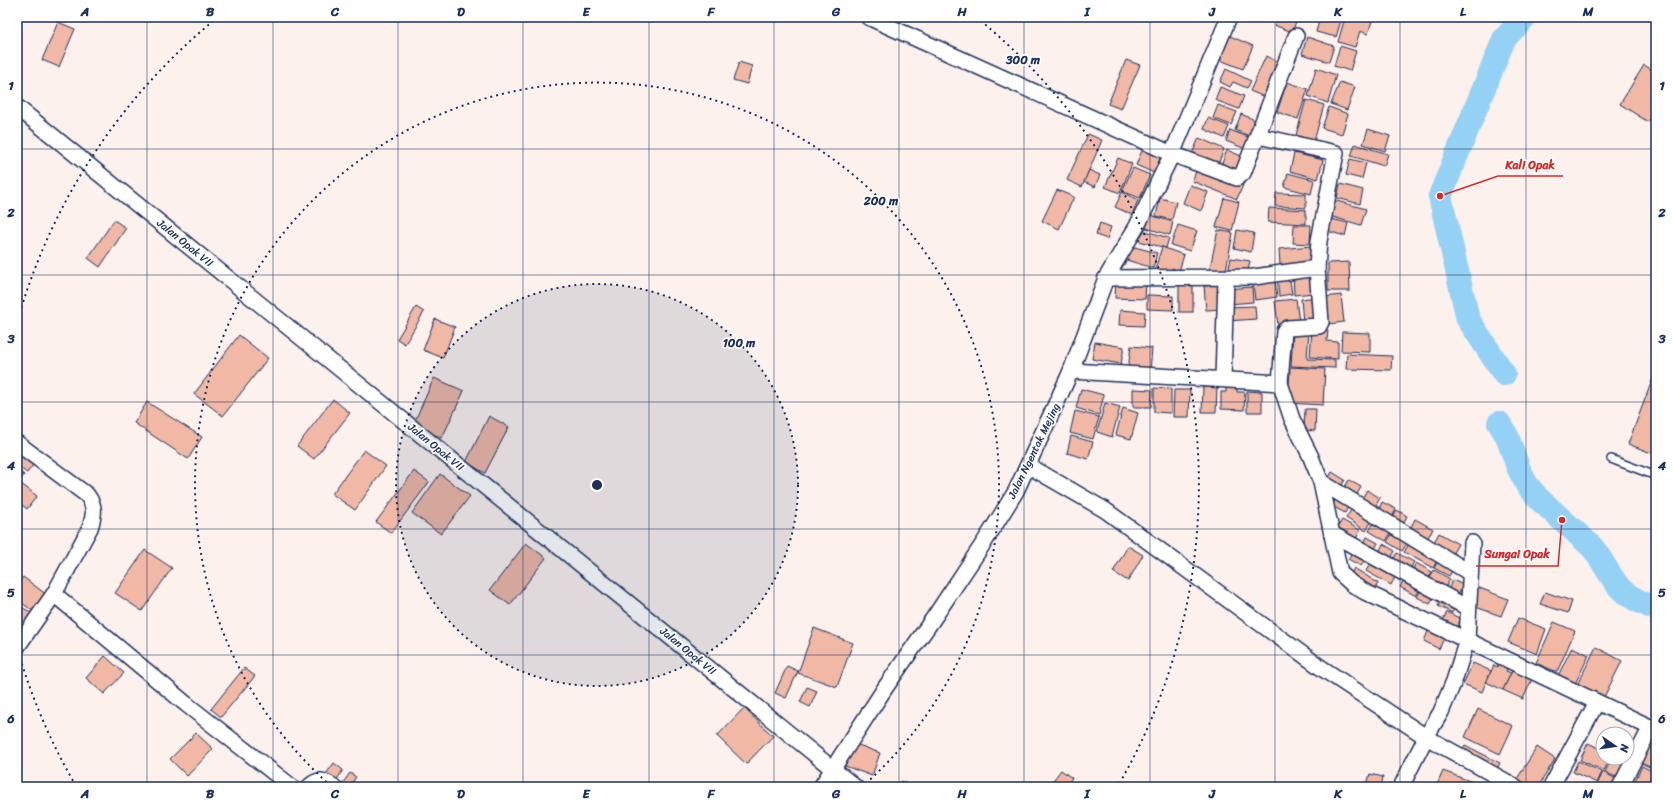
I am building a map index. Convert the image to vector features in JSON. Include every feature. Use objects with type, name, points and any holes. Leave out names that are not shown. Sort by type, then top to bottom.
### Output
[{"type":"street","points":[[868,17],[1172,154],[1237,178],[1243,174],[1296,36]]},
{"type":"street","name":"Jalan Ngentak Mejing","points":[[821,787],[885,688],[936,616],[1016,491],[1029,466],[1071,371],[1106,278],[1137,226],[1172,154],[1229,17]]},
{"type":"street","name":"Jalan Opak VII","points":[[17,107],[855,787]]},
{"type":"street","points":[[1258,136],[1336,153],[1319,241],[1317,268],[1321,322],[1319,326],[1288,328],[1284,331],[1280,383],[1292,419],[1310,455],[1321,482],[1340,573],[1352,584],[1366,592],[1653,729],[1620,787]]},
{"type":"street","points":[[1106,278],[1254,277],[1317,268]]},
{"type":"street","points":[[1223,379],[1226,278]]},
{"type":"street","points":[[1071,371],[1280,383]]},
{"type":"street","points":[[17,443],[87,495],[93,502],[94,515],[90,528],[54,594],[17,647]]},
{"type":"street","points":[[1029,466],[1105,510],[1320,667],[1426,738],[1516,787]]},
{"type":"street","points":[[1321,482],[1470,573]]},
{"type":"street","points":[[1332,534],[1468,608]]},
{"type":"street","points":[[1401,787],[1441,712],[1454,681],[1467,640],[1472,543]]},
{"type":"street","points":[[54,594],[186,704],[292,787]]},
{"type":"street","points":[[1551,787],[1597,702]]},
{"type":"street","points":[[309,787],[321,780],[334,787]]},
{"type":"lane","points":[[1611,459],[1656,476]]},
{"type":"building","points":[[1259,17],[1270,17],[1268,21]]},
{"type":"building","points":[[1277,17],[1298,17],[1292,32],[1274,25]]},
{"type":"building","points":[[1320,17],[1342,17],[1336,37],[1316,32]]},
{"type":"building","points":[[1345,17],[1358,17],[1372,21],[1368,34],[1360,31],[1355,47],[1338,42]]},
{"type":"building","points":[[58,22],[75,29],[59,67],[42,60]]},
{"type":"building","points":[[1230,36],[1253,46],[1243,69],[1220,60]]},
{"type":"building","points":[[1307,37],[1334,46],[1329,62],[1302,54]]},
{"type":"building","points":[[1340,46],[1356,51],[1350,71],[1334,66]]},
{"type":"building","points":[[1266,56],[1282,64],[1267,98],[1250,91]]},
{"type":"building","points":[[1126,60],[1140,65],[1121,109],[1108,104]]},
{"type":"building","points":[[739,62],[752,66],[747,84],[733,80]]},
{"type":"building","points":[[1644,65],[1656,72],[1656,109],[1648,122],[1620,104]]},
{"type":"building","points":[[1316,68],[1336,75],[1328,103],[1308,96]]},
{"type":"building","points":[[1226,69],[1251,81],[1247,88],[1233,82],[1230,87],[1220,82]]},
{"type":"building","points":[[1287,82],[1308,89],[1298,119],[1277,112]]},
{"type":"building","points":[[1340,82],[1355,87],[1347,110],[1331,104]]},
{"type":"building","points":[[1220,87],[1244,96],[1239,109],[1215,100]]},
{"type":"building","points":[[1306,100],[1324,105],[1314,141],[1296,135]]},
{"type":"building","points":[[1218,105],[1237,112],[1231,125],[1213,118]]},
{"type":"building","points":[[1329,107],[1348,114],[1342,134],[1322,128]]},
{"type":"building","points":[[1241,114],[1255,120],[1249,136],[1235,130]]},
{"type":"building","points":[[1208,118],[1229,126],[1224,138],[1204,129]]},
{"type":"building","points":[[1368,129],[1390,136],[1385,151],[1363,144]]},
{"type":"building","points":[[1230,130],[1253,139],[1248,150],[1226,141]]},
{"type":"building","points":[[1088,134],[1102,140],[1082,187],[1067,180]]},
{"type":"building","points":[[1199,138],[1224,149],[1217,167],[1191,156]]},
{"type":"building","points":[[1355,144],[1388,154],[1384,166],[1351,156]]},
{"type":"building","points":[[1143,148],[1161,156],[1154,173],[1136,165]]},
{"type":"building","points":[[1227,150],[1246,158],[1240,173],[1221,166]]},
{"type":"building","points":[[1294,153],[1323,160],[1318,179],[1290,171]]},
{"type":"building","points":[[1118,158],[1132,164],[1120,193],[1105,187]]},
{"type":"building","points":[[1350,159],[1366,163],[1362,179],[1346,175]]},
{"type":"building","points":[[1198,167],[1243,185],[1237,199],[1192,181]]},
{"type":"building","points":[[1133,168],[1150,175],[1140,198],[1122,191]]},
{"type":"building","points":[[1089,170],[1100,175],[1095,187],[1084,182]]},
{"type":"building","points":[[1288,173],[1314,180],[1311,194],[1284,187]]},
{"type":"building","points":[[1340,184],[1363,190],[1360,204],[1337,198]]},
{"type":"building","points":[[1190,185],[1208,192],[1201,211],[1183,203]]},
{"type":"building","points":[[1057,190],[1074,197],[1059,229],[1042,221]]},
{"type":"building","points":[[1122,192],[1138,200],[1132,215],[1115,207]]},
{"type":"building","points":[[1276,193],[1306,194],[1306,208],[1275,206]]},
{"type":"building","points":[[1160,198],[1176,202],[1172,220],[1156,216]]},
{"type":"building","points":[[1224,198],[1239,202],[1232,231],[1216,227]]},
{"type":"building","points":[[1333,200],[1366,209],[1361,225],[1329,216]]},
{"type":"building","points":[[1269,208],[1306,210],[1306,224],[1268,222]]},
{"type":"building","points":[[1150,215],[1173,222],[1170,235],[1146,228]]},
{"type":"building","points":[[1327,218],[1348,223],[1345,236],[1324,230]]},
{"type":"building","points":[[114,220],[126,228],[100,267],[88,258]]},
{"type":"building","points":[[1100,223],[1111,227],[1107,239],[1096,235]]},
{"type":"building","points":[[1178,225],[1197,231],[1190,251],[1171,245]]},
{"type":"building","points":[[1294,225],[1311,225],[1310,244],[1293,243]]},
{"type":"building","points":[[1142,230],[1169,238],[1166,248],[1139,241]]},
{"type":"building","points":[[1218,230],[1233,233],[1225,275],[1209,272]]},
{"type":"building","points":[[1237,230],[1254,233],[1251,252],[1234,248]]},
{"type":"building","points":[[1127,245],[1157,253],[1153,268],[1123,259]]},
{"type":"building","points":[[1311,246],[1312,262],[1280,265],[1279,249]]},
{"type":"building","points":[[1162,247],[1184,255],[1179,271],[1172,268],[1170,278],[1154,272]]},
{"type":"building","points":[[1231,258],[1250,261],[1247,276],[1228,273]]},
{"type":"building","points":[[1349,262],[1350,291],[1328,291],[1328,263]]},
{"type":"building","points":[[1313,272],[1314,293],[1294,295],[1293,273]]},
{"type":"building","points":[[1289,274],[1292,294],[1279,296],[1277,276]]},
{"type":"building","points":[[1275,280],[1277,297],[1255,300],[1253,282]]},
{"type":"building","points":[[1116,282],[1146,283],[1145,299],[1115,298]]},
{"type":"building","points":[[1179,284],[1193,284],[1193,312],[1179,312]]},
{"type":"building","points":[[1222,285],[1223,309],[1206,310],[1204,286]]},
{"type":"building","points":[[1252,287],[1253,302],[1229,304],[1227,289]]},
{"type":"building","points":[[1147,295],[1173,296],[1173,310],[1147,309]]},
{"type":"building","points":[[1341,295],[1344,322],[1328,324],[1325,297]]},
{"type":"building","points":[[1317,297],[1320,321],[1303,323],[1301,299]]},
{"type":"building","points":[[1296,299],[1299,322],[1278,325],[1275,301]]},
{"type":"building","points":[[1255,306],[1256,319],[1228,321],[1227,307]]},
{"type":"building","points":[[416,307],[424,312],[405,344],[397,339]]},
{"type":"building","points":[[1120,310],[1145,312],[1144,326],[1119,325]]},
{"type":"building","points":[[435,319],[455,327],[443,358],[423,350]]},
{"type":"building","points":[[1312,329],[1328,330],[1327,341],[1338,342],[1338,359],[1310,357]]},
{"type":"building","points":[[1293,331],[1309,331],[1307,359],[1335,360],[1335,368],[1291,366]]},
{"type":"building","points":[[1342,332],[1370,333],[1370,352],[1341,351]]},
{"type":"building","points":[[239,335],[268,358],[223,416],[194,394]]},
{"type":"building","points":[[1095,342],[1124,347],[1121,364],[1092,359]]},
{"type":"building","points":[[1131,346],[1152,348],[1150,371],[1128,369]]},
{"type":"building","points":[[1347,354],[1392,356],[1391,370],[1346,369]]},
{"type":"building","points":[[1290,367],[1325,369],[1323,405],[1288,403]]},
{"type":"building","points":[[1656,370],[1656,448],[1654,454],[1628,444]]},
{"type":"building","points":[[434,378],[464,391],[442,438],[413,425]]},
{"type":"building","points":[[1203,387],[1217,387],[1216,412],[1202,412]]},
{"type":"building","points":[[1226,387],[1237,388],[1237,392],[1245,392],[1244,410],[1221,409],[1221,392],[1226,392]]},
{"type":"building","points":[[1154,388],[1171,389],[1171,413],[1154,412]]},
{"type":"building","points":[[1081,389],[1104,395],[1099,415],[1076,408]]},
{"type":"building","points":[[1133,389],[1152,390],[1151,407],[1133,407]]},
{"type":"building","points":[[1174,390],[1190,390],[1189,417],[1173,417]]},
{"type":"building","points":[[1247,391],[1262,392],[1262,412],[1247,412]]},
{"type":"building","points":[[333,399],[350,413],[314,459],[297,446]]},
{"type":"building","points":[[147,402],[202,437],[188,459],[134,423]]},
{"type":"building","points":[[1105,403],[1120,407],[1112,437],[1097,432]]},
{"type":"building","points":[[1123,408],[1138,413],[1131,439],[1116,435]]},
{"type":"building","points":[[1305,409],[1316,409],[1315,431],[1304,430]]},
{"type":"building","points":[[1075,411],[1099,417],[1093,439],[1070,433]]},
{"type":"building","points":[[489,416],[509,427],[485,473],[466,462]]},
{"type":"building","points":[[1071,436],[1093,442],[1088,459],[1067,453]]},
{"type":"building","points":[[364,450],[386,466],[355,510],[332,494]]},
{"type":"building","points":[[24,452],[36,461],[27,473],[17,466],[17,462]]},
{"type":"building","points":[[17,469],[24,475],[17,485]]},
{"type":"building","points":[[414,471],[429,482],[391,533],[376,522]]},
{"type":"building","points":[[1332,472],[1345,480],[1340,488],[1327,481]]},
{"type":"building","points":[[440,474],[470,496],[441,534],[412,513]]},
{"type":"building","points":[[1349,480],[1361,487],[1355,498],[1343,490]]},
{"type":"building","points":[[20,483],[37,496],[27,509],[17,501],[17,487]]},
{"type":"building","points":[[1367,490],[1380,498],[1373,510],[1360,502]]},
{"type":"building","points":[[1337,496],[1350,503],[1345,513],[1332,506]]},
{"type":"building","points":[[1382,502],[1396,509],[1392,518],[1378,511]]},
{"type":"building","points":[[1355,504],[1374,517],[1366,531],[1346,518]]},
{"type":"building","points":[[1397,510],[1407,516],[1403,524],[1393,518]]},
{"type":"building","points":[[1376,519],[1393,529],[1386,541],[1369,531]]},
{"type":"building","points":[[1415,519],[1433,529],[1427,539],[1410,529]]},
{"type":"building","points":[[1342,520],[1360,530],[1356,539],[1337,529]]},
{"type":"building","points":[[1394,530],[1410,539],[1402,551],[1387,542]]},
{"type":"building","points":[[1439,533],[1458,544],[1451,556],[1433,544]]},
{"type":"building","points":[[1367,537],[1378,543],[1374,550],[1363,545]]},
{"type":"building","points":[[1411,541],[1439,557],[1433,568],[1404,552]]},
{"type":"building","points":[[526,543],[546,558],[510,605],[490,590]]},
{"type":"building","points":[[1383,544],[1395,551],[1390,560],[1378,554]]},
{"type":"building","points":[[1128,546],[1143,555],[1128,581],[1113,572]]},
{"type":"building","points":[[145,550],[172,568],[142,611],[115,593]]},
{"type":"building","points":[[1353,551],[1366,558],[1361,566],[1348,559]]},
{"type":"building","points":[[1397,553],[1414,562],[1409,571],[1392,562]]},
{"type":"building","points":[[1440,558],[1455,566],[1449,576],[1434,568]]},
{"type":"building","points":[[1373,559],[1397,573],[1391,585],[1366,571]]},
{"type":"building","points":[[1416,563],[1432,572],[1427,581],[1411,572]]},
{"type":"building","points":[[1354,568],[1378,583],[1374,591],[1350,576]]},
{"type":"building","points":[[1434,570],[1450,579],[1444,591],[1427,582]]},
{"type":"building","points":[[23,577],[47,595],[34,612],[17,599],[17,585]]},
{"type":"building","points":[[1406,577],[1422,585],[1416,596],[1400,587]]},
{"type":"building","points":[[1453,580],[1463,585],[1457,597],[1447,591]]},
{"type":"building","points":[[1423,586],[1436,593],[1430,604],[1417,597]]},
{"type":"building","points":[[1477,587],[1508,599],[1501,616],[1470,605]]},
{"type":"building","points":[[1545,592],[1572,601],[1568,613],[1540,604]]},
{"type":"building","points":[[1443,596],[1457,603],[1452,613],[1438,606]]},
{"type":"building","points":[[17,604],[36,616],[30,627],[17,618]]},
{"type":"building","points":[[1447,612],[1461,619],[1456,629],[1442,622]]},
{"type":"building","points":[[1518,618],[1546,629],[1537,654],[1508,642]]},
{"type":"building","points":[[17,622],[28,629],[17,646]]},
{"type":"building","points":[[1554,622],[1575,631],[1557,672],[1536,663]]},
{"type":"building","points":[[814,628],[853,643],[837,687],[798,673]]},
{"type":"building","points":[[1429,629],[1445,636],[1439,649],[1424,641]]},
{"type":"building","points":[[1572,647],[1589,655],[1573,688],[1556,680]]},
{"type":"building","points":[[1596,647],[1622,661],[1603,699],[1577,685]]},
{"type":"building","points":[[105,656],[124,673],[104,694],[86,678]]},
{"type":"building","points":[[1500,661],[1509,665],[1506,671],[1511,673],[1503,690],[1486,682],[1494,665],[1497,667]]},
{"type":"building","points":[[1473,663],[1491,671],[1482,692],[1463,684]]},
{"type":"building","points":[[787,666],[798,671],[786,698],[775,693]]},
{"type":"building","points":[[1518,667],[1532,679],[1523,699],[1503,690],[1512,671],[1515,672]]},
{"type":"building","points":[[244,668],[255,676],[221,717],[211,709]]},
{"type":"building","points":[[807,687],[817,691],[810,707],[800,702]]},
{"type":"building","points":[[744,708],[773,736],[746,764],[717,736]]},
{"type":"building","points":[[1478,709],[1513,726],[1500,754],[1465,737]]},
{"type":"building","points":[[196,733],[213,749],[187,776],[170,759]]},
{"type":"building","points":[[1656,733],[1656,770],[1639,762]]},
{"type":"building","points":[[853,743],[880,753],[872,776],[845,766]]},
{"type":"building","points":[[1588,743],[1595,746],[1595,766],[1606,766],[1604,771],[1580,760]]},
{"type":"building","points":[[1465,745],[1500,763],[1495,773],[1460,755]]},
{"type":"building","points":[[1537,747],[1555,759],[1538,787],[1523,787],[1515,782]]},
{"type":"building","points":[[1578,761],[1602,772],[1597,783],[1573,772]]},
{"type":"building","points":[[334,763],[343,770],[336,781],[326,774]]},
{"type":"building","points":[[1608,766],[1629,766],[1622,780],[1605,772]]},
{"type":"building","points":[[1642,766],[1654,772],[1647,787],[1632,787]]},
{"type":"building","points":[[1061,770],[1072,778],[1065,787],[1048,787]]},
{"type":"building","points":[[1443,771],[1486,787],[1436,787]]},
{"type":"building","points":[[1603,772],[1620,781],[1617,787],[1596,787]]},
{"type":"building","points":[[1656,772],[1656,787],[1649,787]]},
{"type":"building","points":[[350,773],[356,777],[349,787],[340,787]]},
{"type":"building","points":[[1370,774],[1383,777],[1381,787],[1366,787]]},
{"type":"building","points":[[902,781],[911,787],[897,787]]},
{"type":"waterway","points":[[1504,374],[1468,319],[1440,196],[1504,39],[1525,17]]},
{"type":"waterway","points":[[1499,423],[1507,436],[1518,467],[1527,485],[1539,499],[1592,547],[1624,592],[1656,609]]},
{"type":"place","name":"Kali Opak","points":[[1440,196]]},
{"type":"place","name":"Sungai Opak","points":[[1562,520]]}]
